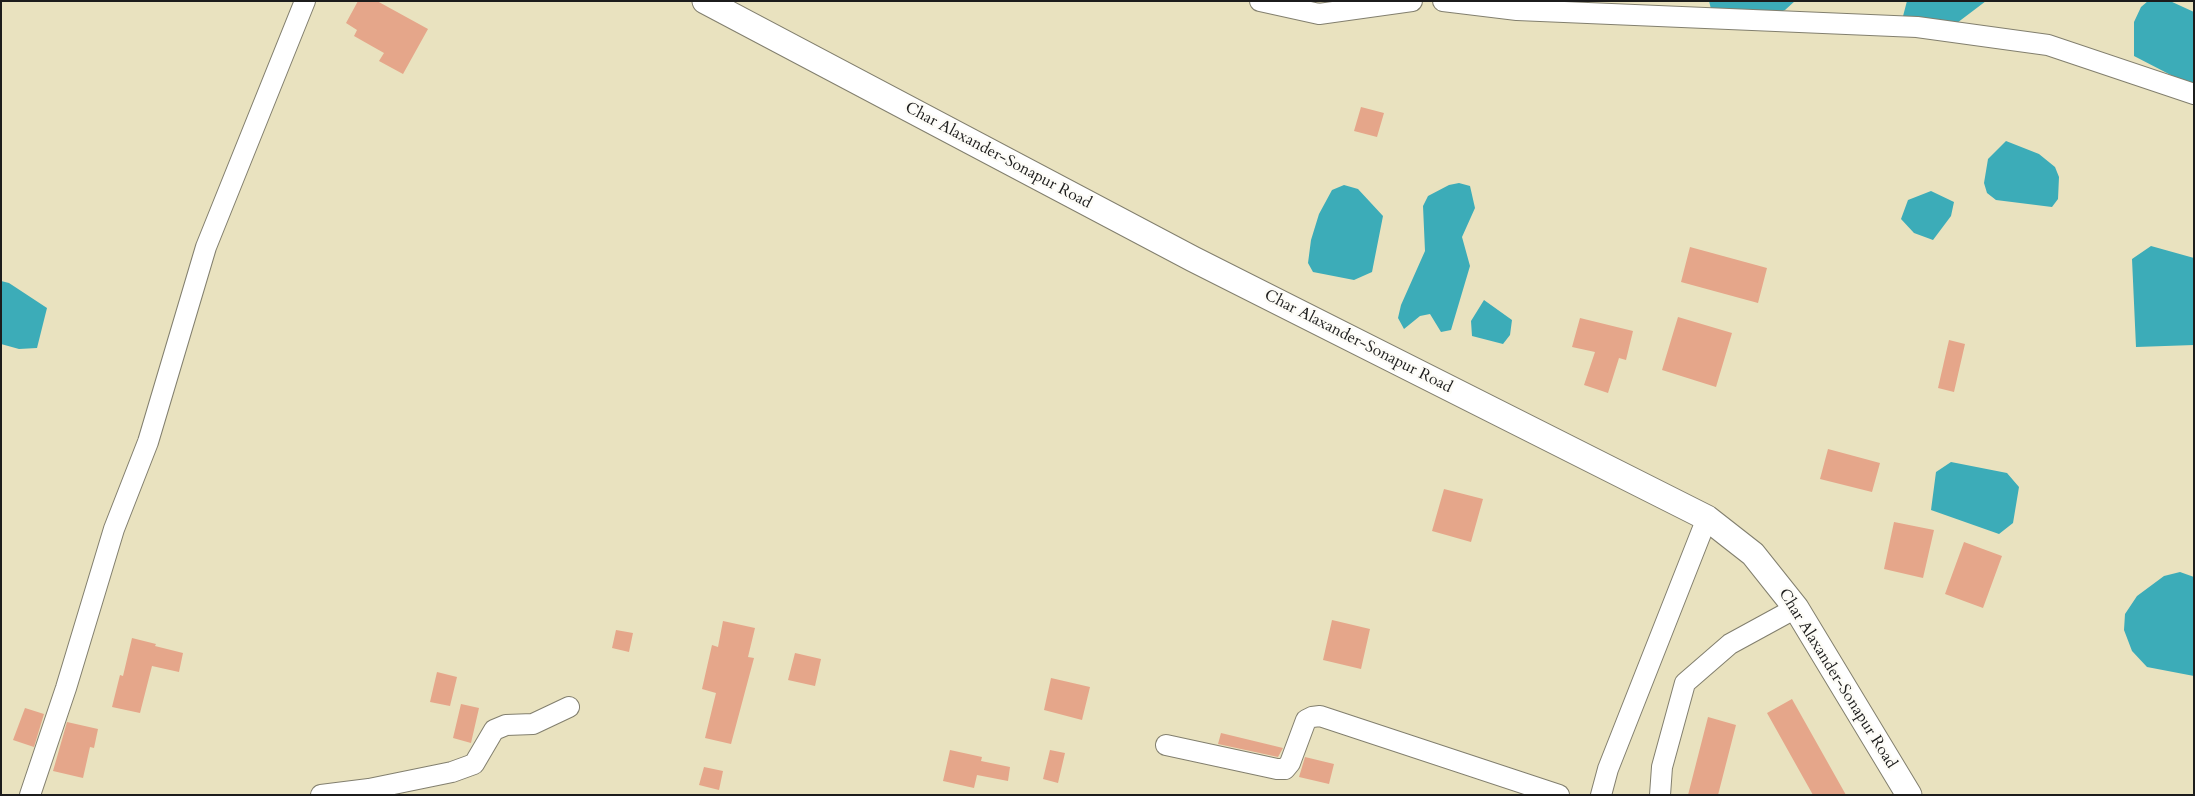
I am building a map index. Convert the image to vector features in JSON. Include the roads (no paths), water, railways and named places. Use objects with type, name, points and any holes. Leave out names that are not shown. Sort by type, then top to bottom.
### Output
[{"type":"main road","name":"Char Alaxander-Sonapur Road","points":[[706,1],[1184,254],[1706,518],[1753,554],[1796,608],[1909,795]]},
{"type":"street","points":[[30,795],[66,688],[114,529],[148,442],[206,246],[305,1]]},
{"type":"street","points":[[1260,1],[1319,14],[1412,1]]},
{"type":"street","points":[[1443,1],[1517,10],[1917,26],[2048,45],[2194,94]]},
{"type":"street","points":[[1601,795],[1608,769],[1706,518]]},
{"type":"street","points":[[1660,795],[1662,767],[1685,683],[1730,644],[1796,608]]},
{"type":"street","points":[[321,795],[378,787],[452,772],[467,767],[474,764],[494,730],[506,725],[533,724],[568,707]]},
{"type":"street","points":[[1166,745],[1276,769],[1285,769],[1290,763],[1306,720],[1320,716],[1558,795]]},
{"type":"water","points":[[1709,1],[1795,1],[1785,10],[1776,14],[1711,9]]},
{"type":"water","points":[[1907,1],[1986,1],[1949,29],[1902,20]]},
{"type":"water","points":[[2148,1],[2170,1],[2194,12],[2194,87],[2134,56],[2134,22],[2141,7]]},
{"type":"water","points":[[2006,141],[2039,154],[2055,167],[2059,177],[2058,199],[2052,207],[1996,200],[1987,193],[1984,183],[1988,159]]},
{"type":"water","points":[[1459,183],[1470,186],[1475,208],[1462,237],[1470,266],[1451,330],[1441,332],[1430,314],[1420,316],[1404,329],[1398,318],[1401,305],[1425,251],[1423,206],[1428,196],[1449,185]]},
{"type":"water","points":[[1344,185],[1358,189],[1383,216],[1372,272],[1354,280],[1313,272],[1308,263],[1311,240],[1319,214],[1332,190]]},
{"type":"water","points":[[1931,191],[1954,202],[1951,216],[1933,240],[1914,233],[1901,219],[1908,200]]},
{"type":"water","points":[[2151,246],[2194,258],[2194,345],[2136,347],[2132,259]]},
{"type":"water","points":[[1,281],[9,283],[47,308],[37,348],[19,349],[1,344]]},
{"type":"water","points":[[1484,300],[1512,320],[1510,335],[1503,344],[1472,336],[1471,321]]},
{"type":"water","points":[[1951,462],[2007,473],[2019,487],[2013,523],[1999,534],[1931,510],[1936,472]]},
{"type":"water","points":[[2180,572],[2194,577],[2194,676],[2147,667],[2132,651],[2124,630],[2125,614],[2137,596],[2164,576]]}]
